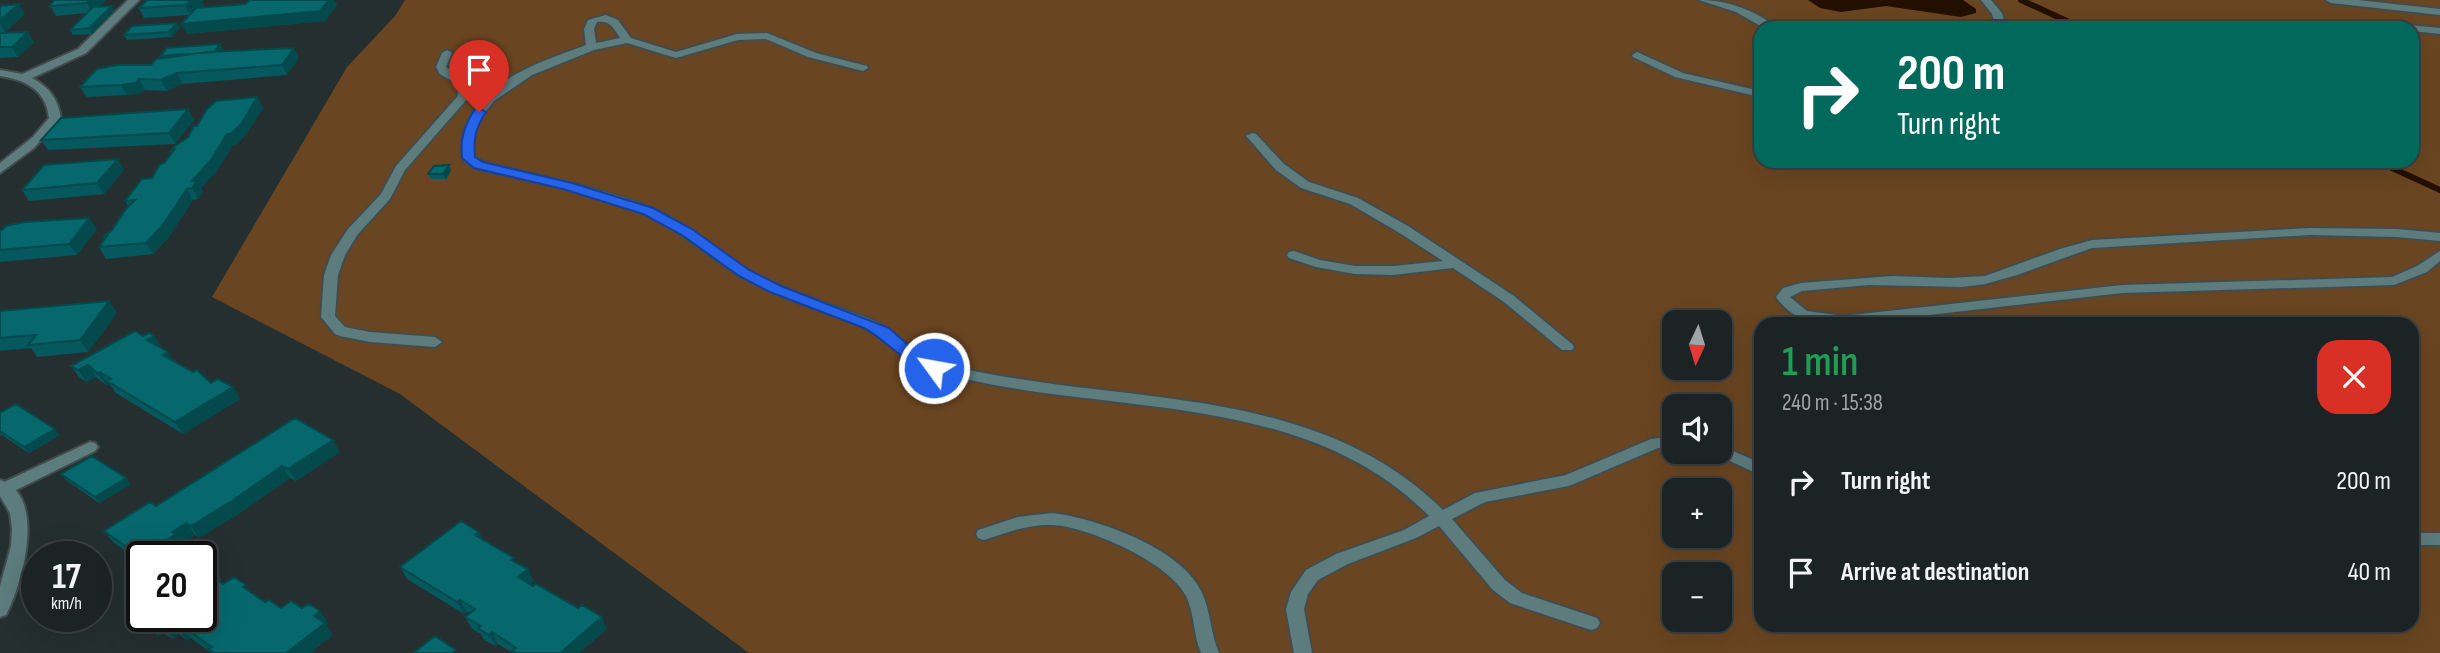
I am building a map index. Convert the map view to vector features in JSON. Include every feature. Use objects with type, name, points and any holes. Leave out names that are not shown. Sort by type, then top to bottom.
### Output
[{"type":"street","points":[[23,78],[82,51],[134,0]]},
{"type":"street","points":[[1704,0],[1731,6],[1759,21]]},
{"type":"street","points":[[1986,0],[1997,13],[1999,21]]},
{"type":"street","points":[[2331,0],[2440,12]]},
{"type":"street","points":[[591,47],[590,24],[602,18],[616,21],[627,40]]},
{"type":"street","points":[[2419,30],[2440,32]]},
{"type":"street","points":[[863,68],[813,55],[767,36],[737,37],[676,55],[627,40],[591,47],[529,73],[499,90],[471,124],[467,141],[468,158],[479,165],[576,188],[648,211],[687,232],[744,273],[775,289],[869,324],[884,332],[912,356],[934,368],[998,381],[1211,410],[1284,426],[1321,438],[1390,473],[1442,519],[1487,572],[1516,598],[1591,623]]},
{"type":"street","points":[[435,342],[370,337],[340,331],[327,317],[331,275],[338,255],[353,232],[386,196],[400,169],[462,99],[465,90],[462,82],[444,72],[441,67],[447,53]]},
{"type":"street","points":[[1637,55],[1679,75],[1754,93]]},
{"type":"street","points":[[0,73],[34,82],[52,98],[55,118],[36,140],[0,169]]},
{"type":"street","points":[[1252,136],[1280,167],[1306,185],[1354,201],[1509,299],[1567,347]]},
{"type":"street","points":[[1811,317],[1787,304],[1783,297],[1788,291],[1801,287],[1893,280],[1945,283],[1982,281],[2092,244],[2280,233],[2385,232],[2440,237]]},
{"type":"street","points":[[1294,255],[1323,266],[1356,272],[1396,271],[1455,264]]},
{"type":"street","points":[[1870,317],[2122,289],[2394,281],[2422,269],[2440,255]]},
{"type":"street","points":[[1303,653],[1295,609],[1300,592],[1312,575],[1342,559],[1410,534],[1481,497],[1569,480],[1662,442]]},
{"type":"street","points":[[0,610],[19,557],[21,531],[15,508],[2,487],[90,447]]},
{"type":"street","points":[[1732,456],[1754,466]]},
{"type":"street","points":[[984,534],[1031,520],[1055,519],[1082,524],[1151,556],[1179,575],[1192,590],[1198,607],[1200,632],[1210,653]]},
{"type":"street","points":[[2419,539],[2440,539]]},
{"type":"shaded area","points":[[405,0],[2440,0],[2440,653],[749,653],[400,394],[212,297],[347,67],[395,16]]},
{"type":"shaded area","points":[[1808,0],[1963,0],[1976,9],[1976,13],[1961,17],[1886,6],[1841,12],[1820,8]]},
{"type":"building","points":[[54,0],[90,0],[87,3],[50,6]]},
{"type":"building","points":[[147,0],[192,0],[185,5],[139,8]]},
{"type":"building","points":[[250,0],[329,0],[320,11],[181,24],[196,8],[245,4]]},
{"type":"building","points":[[19,4],[0,20],[0,6]]},
{"type":"building","points":[[112,6],[89,28],[70,30],[93,7]]},
{"type":"building","points":[[177,23],[169,32],[124,35],[132,26]]},
{"type":"building","points":[[28,32],[12,47],[0,47],[0,33]]},
{"type":"building","points":[[220,44],[214,52],[160,56],[167,48]]},
{"type":"building","points":[[294,48],[282,65],[177,73],[161,80],[139,79],[136,83],[80,87],[97,69],[117,65],[151,65],[156,59],[208,52]]},
{"type":"building","points":[[257,97],[242,123],[231,134],[227,134],[211,160],[192,181],[197,181],[192,188],[187,189],[162,226],[146,243],[99,247],[107,236],[103,237],[112,230],[135,200],[125,201],[142,179],[152,178],[175,146],[197,126],[207,109],[216,101]]},
{"type":"building","points":[[188,109],[169,133],[41,140],[61,118]]},
{"type":"building","points":[[118,159],[97,183],[22,190],[44,165]]},
{"type":"building","points":[[449,165],[443,174],[428,174],[434,166]]},
{"type":"building","points":[[89,218],[69,244],[0,250],[0,230],[6,226],[24,222]]},
{"type":"building","points":[[109,301],[80,340],[28,345],[36,335],[0,338],[0,311]]},
{"type":"building","points":[[135,331],[143,336],[149,333],[154,336],[147,340],[168,352],[163,355],[193,372],[197,370],[211,383],[218,379],[233,387],[175,422],[107,381],[111,379],[100,372],[98,374],[88,365],[78,370],[71,366]]},
{"type":"building","points":[[16,404],[55,429],[24,447],[0,431],[0,413]]},
{"type":"building","points":[[295,418],[333,440],[288,469],[282,466],[191,526],[187,523],[172,532],[176,535],[165,541],[126,541],[126,547],[104,531],[150,502],[156,506]]},
{"type":"building","points":[[92,456],[126,478],[95,497],[61,474]]},
{"type":"building","points":[[461,521],[479,532],[475,535],[528,569],[518,577],[578,608],[582,605],[602,617],[560,653],[516,653],[512,651],[516,648],[492,632],[489,635],[478,628],[481,626],[465,617],[475,609],[460,600],[457,602],[400,567]]},
{"type":"building","points":[[234,577],[246,585],[243,587],[265,602],[269,600],[281,608],[291,601],[302,608],[309,604],[320,611],[314,616],[325,623],[286,653],[214,653],[208,649],[212,647],[191,632],[217,632],[217,580],[223,584]]},
{"type":"building","points":[[435,636],[456,650],[452,653],[413,653]]},
{"type":"waterway","points":[[2021,0],[2067,21]]},
{"type":"waterway","points":[[2392,168],[2440,190]]},
{"type":"route","points":[[479,112],[471,124],[467,150],[468,158],[479,165],[567,186],[648,211],[687,232],[744,273],[775,289],[869,324],[884,332],[912,356],[934,368]]}]
